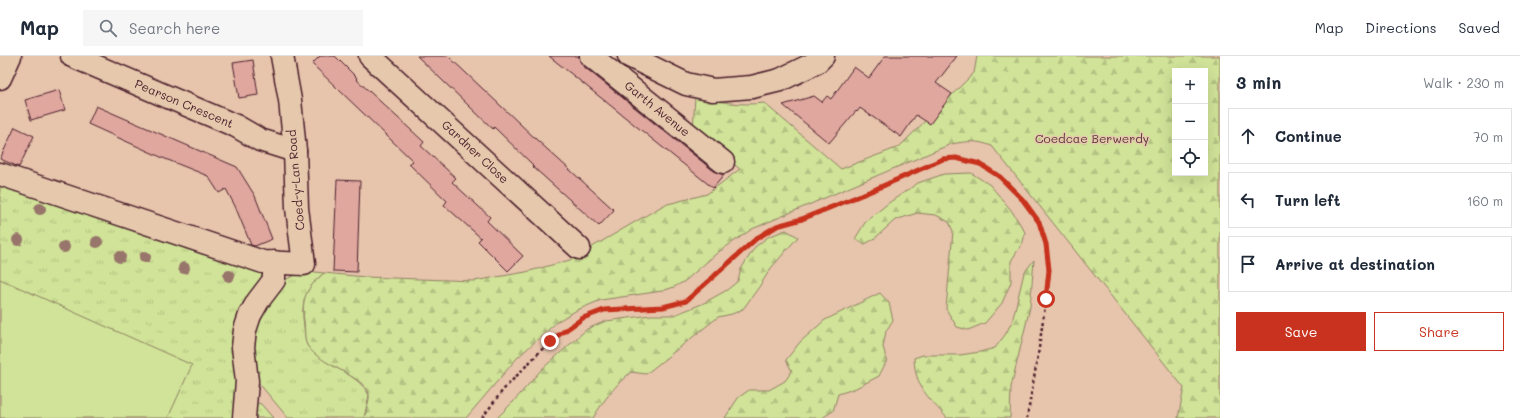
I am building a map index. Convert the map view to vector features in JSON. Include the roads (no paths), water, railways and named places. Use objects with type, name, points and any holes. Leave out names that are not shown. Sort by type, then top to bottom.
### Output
[{"type":"street","points":[[0,78],[10,56]]},
{"type":"street","name":"Pearson Crescent","points":[[72,56],[236,126],[260,140],[295,151]]},
{"type":"street","name":"Coed-y-Lan Road","points":[[268,262],[304,264],[297,208],[295,151],[290,100],[282,56]]},
{"type":"street","name":"Gardner Close","points":[[370,56],[579,248]]},
{"type":"street","name":"Garth Avenue","points":[[591,56],[723,162]]},
{"type":"street","points":[[629,56],[686,84],[713,90],[752,87],[780,80],[817,62],[823,56]]},
{"type":"street","points":[[0,174],[268,262],[275,271],[274,280],[258,301],[250,315],[245,330],[243,347],[247,381],[244,418]]},
{"type":"park label","name":"Coedcae Berwerdy","points":[[1092,139]]}]
